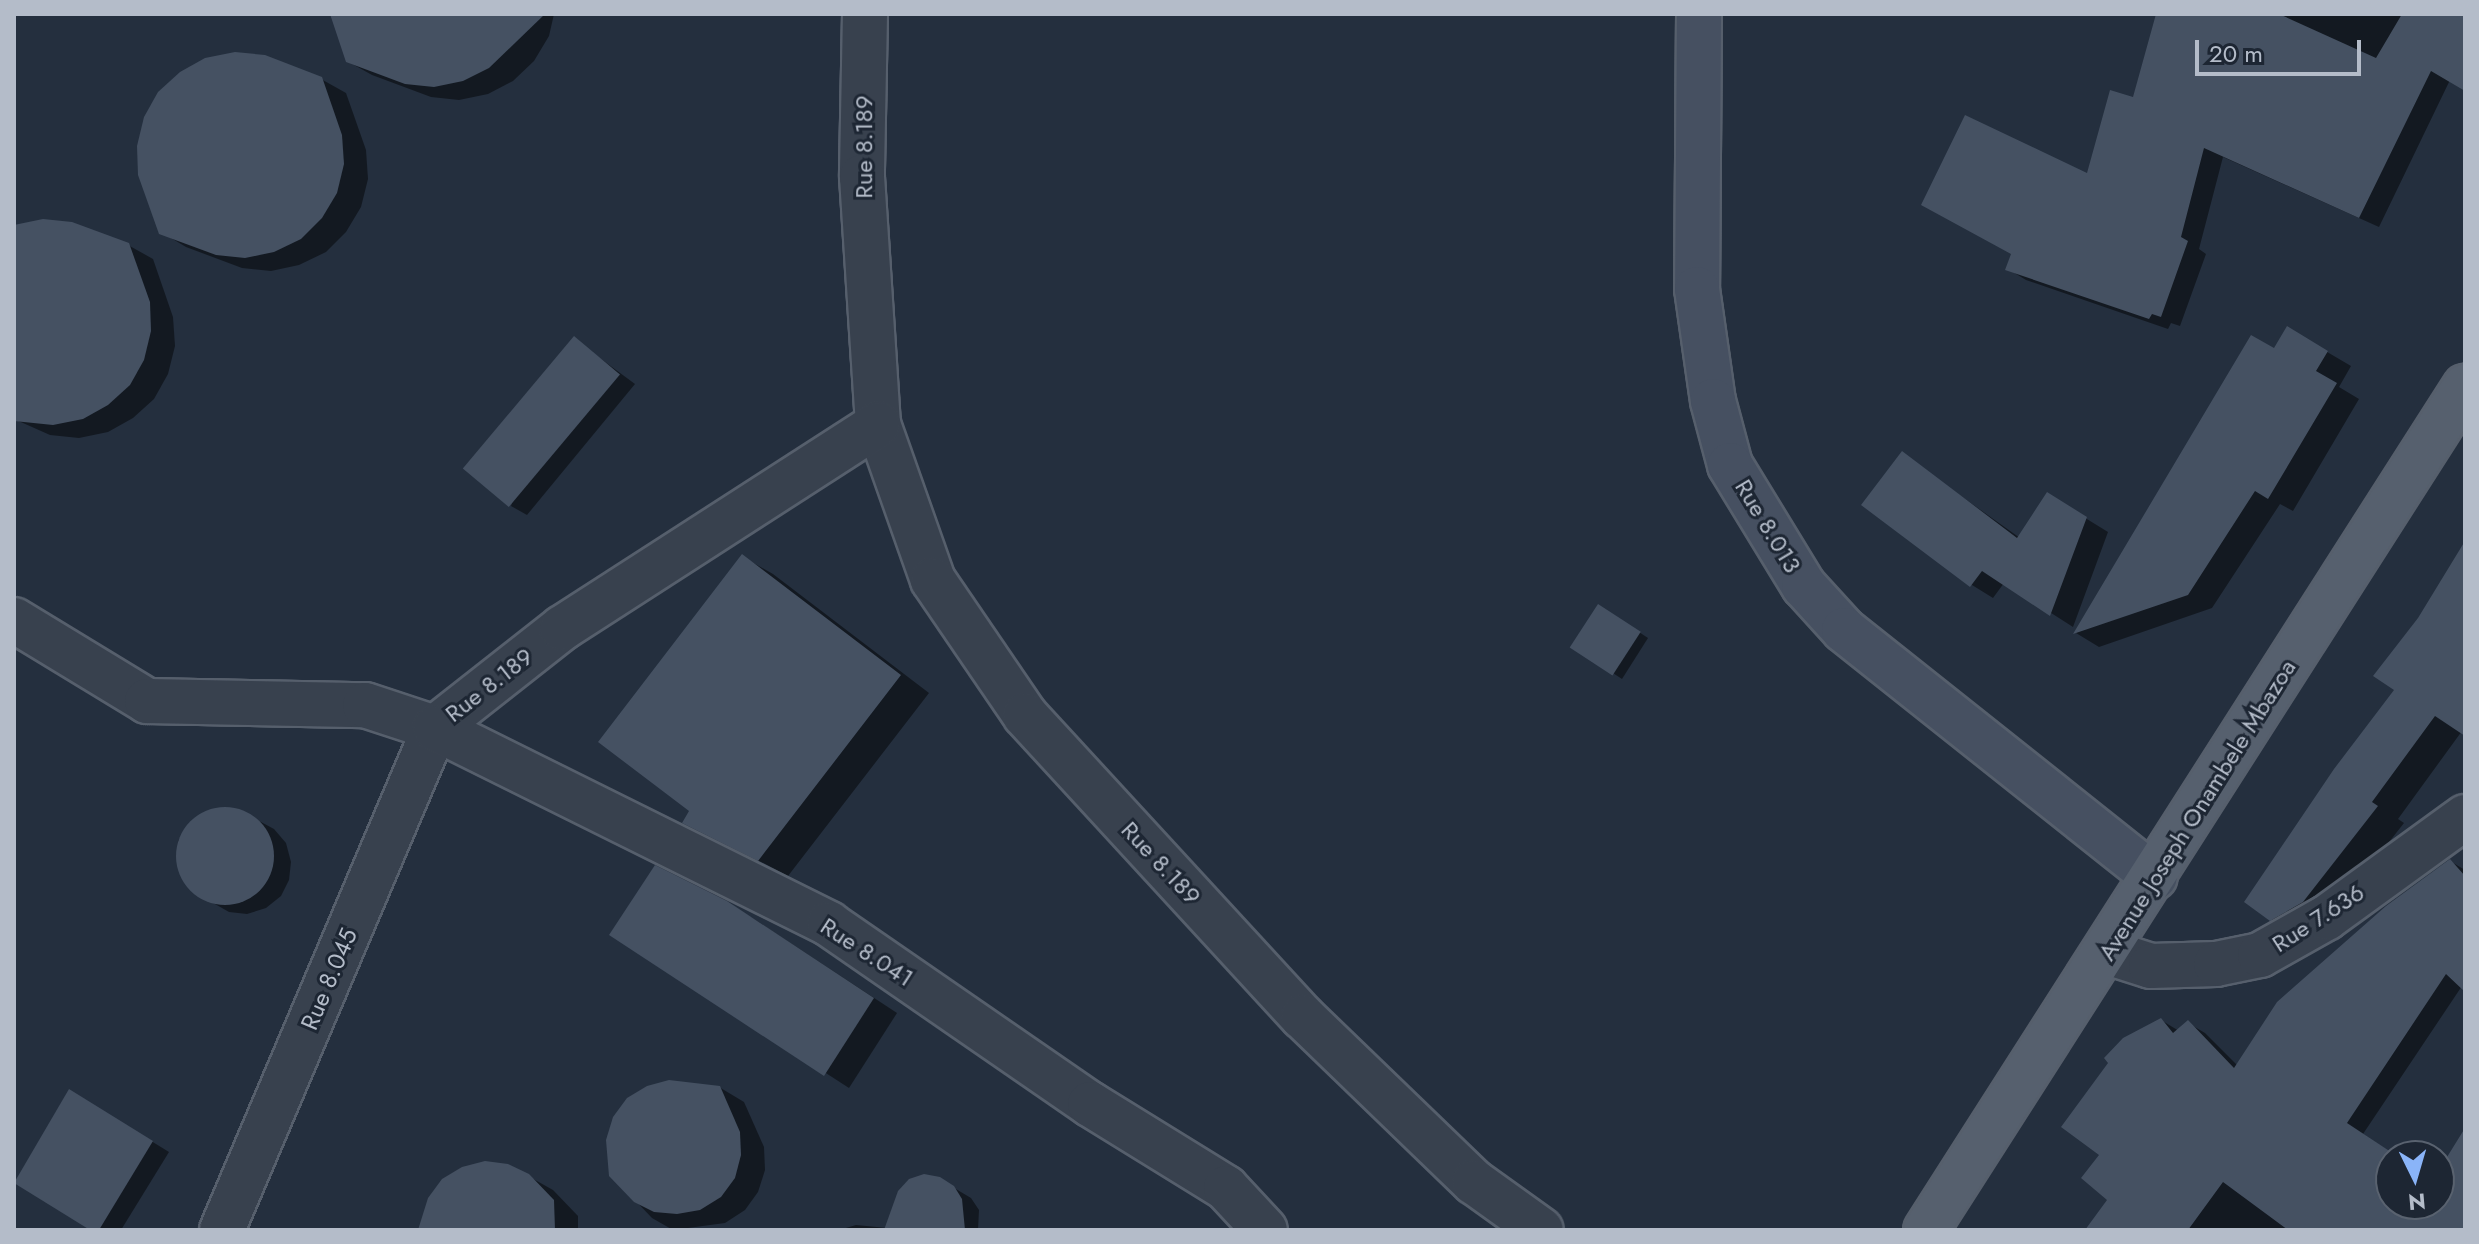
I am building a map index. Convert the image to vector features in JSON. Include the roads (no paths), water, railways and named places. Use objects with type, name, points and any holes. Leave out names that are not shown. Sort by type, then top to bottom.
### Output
[{"type":"main road","name":"Avenue Joseph Onambele Mbazoa","points":[[1926,1230],[2155,877],[2465,387]]},
{"type":"street","name":"Rue 8.189","points":[[865,14],[862,177],[878,424],[933,580],[1025,715],[1303,1017],[1474,1182],[1541,1230]]},
{"type":"street","name":"Rue 8.013","points":[[1699,14],[1697,289],[1713,401],[1730,465],[1804,586],[1844,630],[2155,877]]},
{"type":"street","name":"Rue 8.189","points":[[14,620],[147,701],[365,705],[435,728],[562,628],[878,424]]},
{"type":"street","name":"Rue 8.045","points":[[222,1230],[435,728]]},
{"type":"street","name":"Rue 8.041","points":[[435,728],[829,924],[1090,1104],[1226,1188],[1265,1230]]},
{"type":"street","name":"Rue 7.636","points":[[2107,952],[2151,966],[2216,964],[2260,955],[2326,918],[2465,817]]}]
